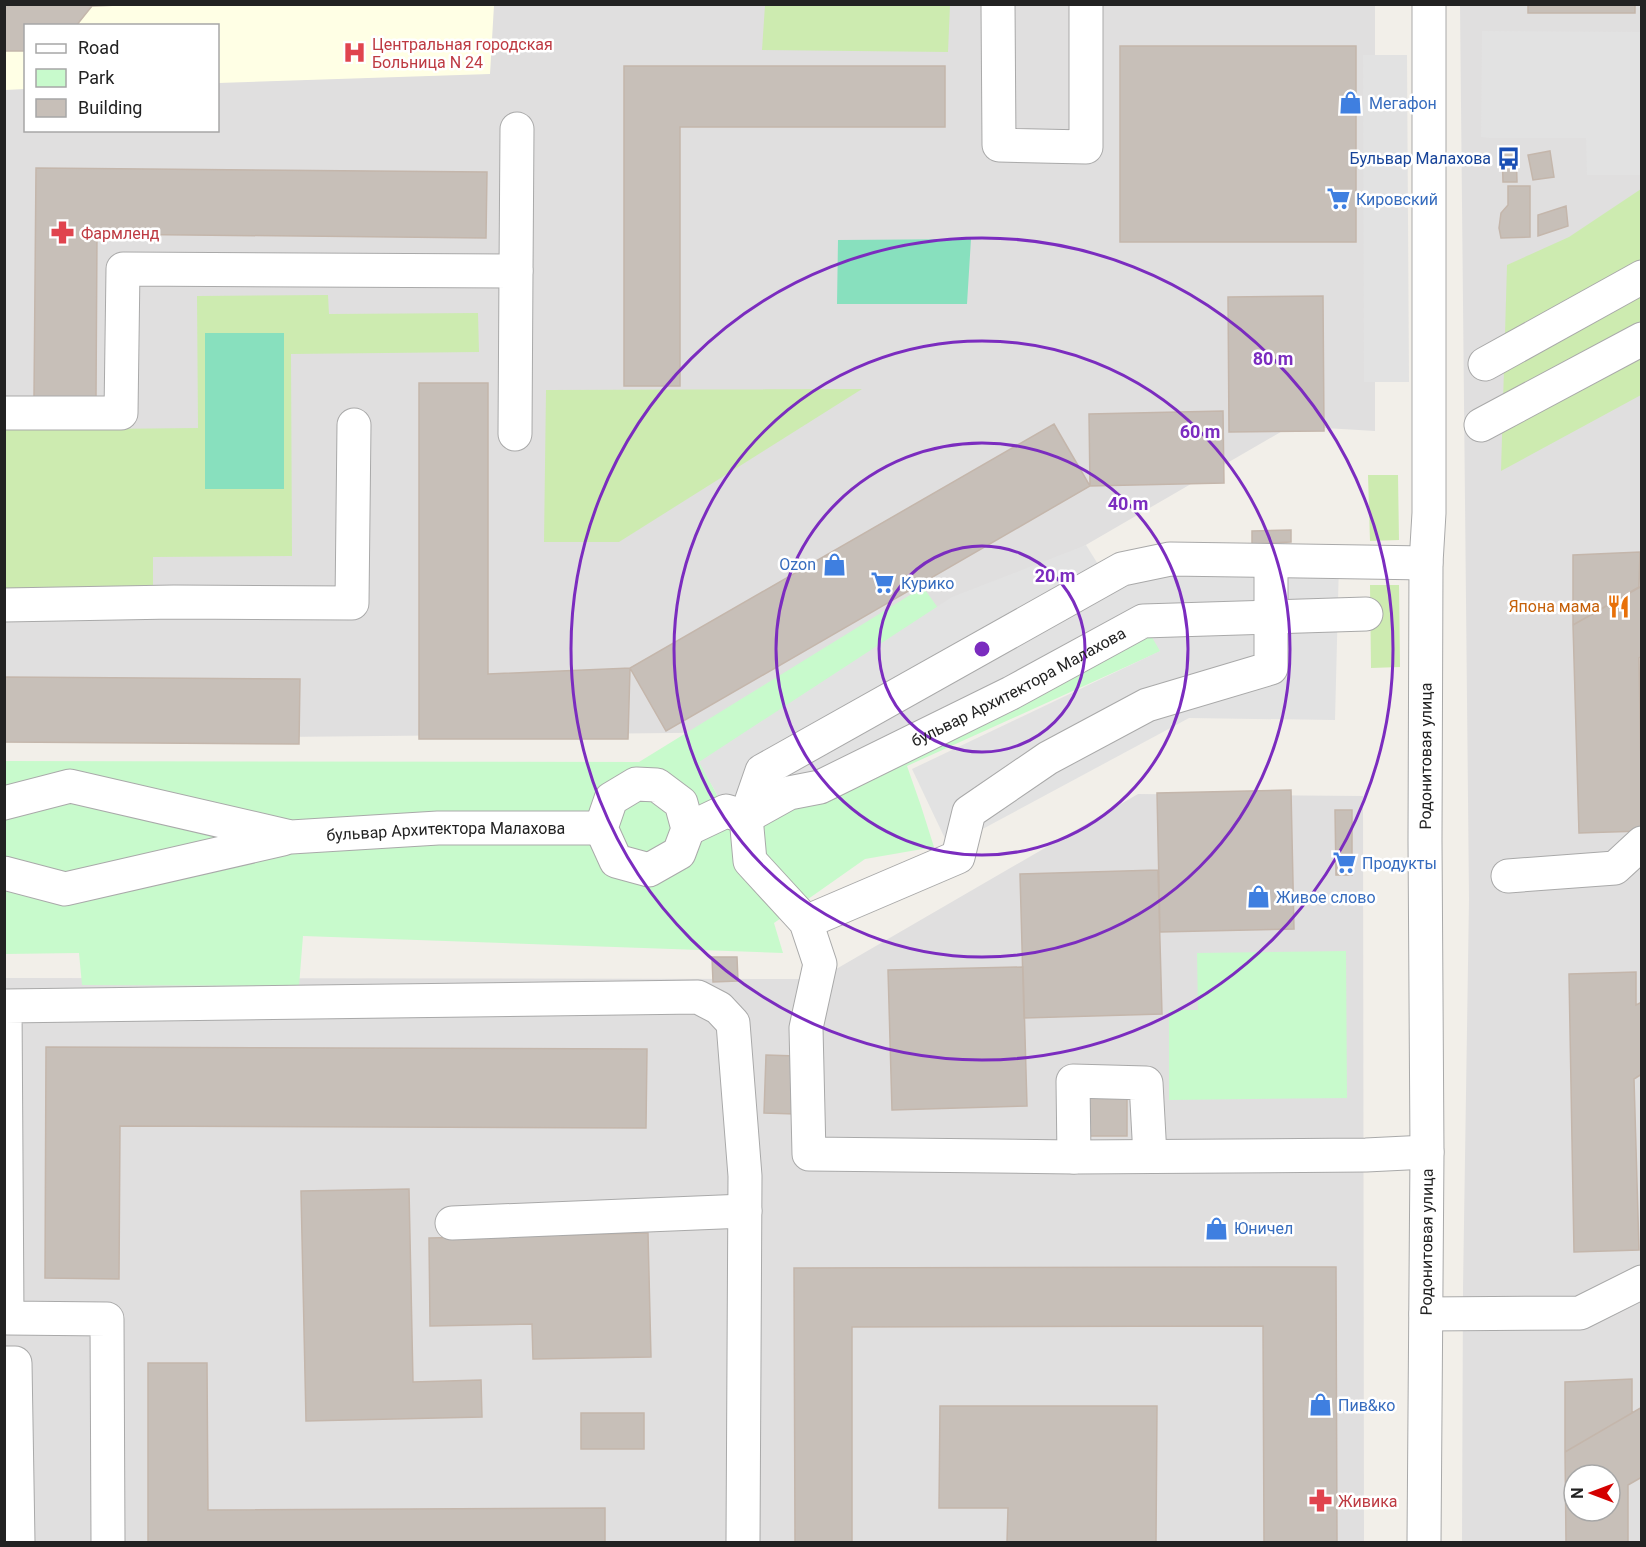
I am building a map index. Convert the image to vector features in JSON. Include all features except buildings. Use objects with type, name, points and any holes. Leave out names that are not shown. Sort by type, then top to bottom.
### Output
[{"type":"street","points":[[998,4],[999,145],[1086,147],[1086,4]]},
{"type":"street","name":"Родонитовая улица","points":[[1424,1542],[1429,4]]},
{"type":"street","points":[[515,434],[517,129]]},
{"type":"street","points":[[4,413],[121,413],[123,269],[516,271]]},
{"type":"street","points":[[1485,364],[1641,277]]},
{"type":"street","points":[[1481,425],[1641,339]]},
{"type":"street","points":[[4,605],[174,602],[352,603],[354,425]]},
{"type":"street","points":[[1426,563],[1170,560],[1122,568],[762,771],[746,817],[750,861],[806,922],[819,964],[806,1028],[809,1154],[1150,1156],[1366,1155],[1427,1152]]},
{"type":"street","points":[[806,922],[958,857],[969,812],[1048,758],[1147,705],[1271,668],[1270,561]]},
{"type":"street","name":"бульвар Архитектора Малахова","points":[[746,817],[789,792],[820,787],[1011,693],[1143,621],[1366,614]]},
{"type":"street","points":[[636,784],[657,785],[681,802],[688,829],[679,854],[649,870],[616,861],[601,828],[611,799],[636,784]]},
{"type":"street","name":"бульвар Архитектора Малахова","points":[[4,803],[70,786],[291,837]]},
{"type":"street","points":[[688,829],[726,811],[746,817]]},
{"type":"street","name":"бульвар Архитектора Малахова","points":[[4,873],[64,889],[291,837],[438,828],[601,828]]},
{"type":"street","points":[[1508,876],[1615,868],[1641,843]]},
{"type":"street","points":[[108,1542],[107,1319],[7,1318],[5,1006],[698,997],[719,1008],[733,1023],[745,1176],[743,1542]]},
{"type":"street","points":[[1074,1156],[1073,1081],[1146,1083],[1150,1156]]},
{"type":"street","points":[[452,1222],[745,1211]]},
{"type":"street","points":[[1426,1314],[1580,1313],[1641,1282]]},
{"type":"street","points":[[4,1363],[15,1363],[18,1542]]},
{"type":"shaded area","points":[[4,5],[1375,5],[1375,431],[1291,426],[763,732],[5,740]]},
{"type":"shaded area","name":"Центральная городская Больница N 24","points":[[4,5],[494,5],[490,74],[219,83],[219,24],[24,24],[24,89],[5,90]]},
{"type":"shaded area","points":[[1460,5],[1641,5],[1641,1542],[1462,1542],[1469,899]]},
{"type":"shaded area","points":[[1482,31],[1641,32],[1641,175],[1587,175],[1586,138],[1481,137]]},
{"type":"shaded area","points":[[1363,55],[1407,55],[1409,382],[1364,382]]},
{"type":"shaded area","points":[[1086,545],[1101,569],[1339,562],[1335,720],[1189,718],[949,847],[912,769],[1160,651],[1143,622],[726,811],[699,762],[952,597]]},
{"type":"shaded area","points":[[1138,794],[1363,796],[1364,1542],[5,1542],[5,978],[819,979]]},
{"type":"green space","points":[[765,5],[950,5],[948,52],[762,50]]},
{"type":"green space","points":[[1641,189],[1641,395],[1501,471],[1507,265],[1569,237]]},
{"type":"green space","points":[[971,239],[967,304],[837,304],[838,240]]},
{"type":"green space","points":[[328,295],[329,314],[478,313],[479,352],[291,354],[292,556],[153,557],[153,589],[5,591],[4,430],[198,428],[197,296]]},
{"type":"green space","points":[[205,333],[284,333],[284,489],[205,489]]},
{"type":"green space","points":[[862,389],[619,542],[544,542],[546,390]]},
{"type":"green space","points":[[1368,475],[1398,475],[1399,540],[1370,541]]},
{"type":"green space","points":[[1370,585],[1399,585],[1400,667],[1371,668]]},
{"type":"green space","points":[[923,587],[941,612],[700,762],[735,830],[1143,621],[1161,651],[907,766],[934,847],[865,859],[774,923],[783,953],[303,936],[299,986],[82,985],[79,953],[5,954],[4,761],[639,762]]},
{"type":"green space","points":[[1346,951],[1347,1098],[1169,1100],[1169,1010],[1198,1010],[1197,953]]},
{"type":"place","name":"Центральная городская Больница N 24","points":[[354,53]]},
{"type":"place","name":"Мегафон","points":[[1351,103]]},
{"type":"place","name":"Бульвар Малахова","points":[[1509,158]]},
{"type":"place","name":"Кировский","points":[[1338,199]]},
{"type":"place","name":"Фармленд","points":[[63,233]]},
{"type":"place","name":"Ozon","points":[[834,564]]},
{"type":"place","name":"Курико","points":[[883,583]]},
{"type":"place","name":"Япона мама","points":[[1618,606]]},
{"type":"place","name":"Продукты","points":[[1344,863]]},
{"type":"place","name":"Живое слово","points":[[1258,897]]},
{"type":"place","name":"Юничел","points":[[1216,1228]]},
{"type":"place","name":"Пив&ко","points":[[1320,1405]]},
{"type":"place","name":"Живика","points":[[1320,1501]]}]
